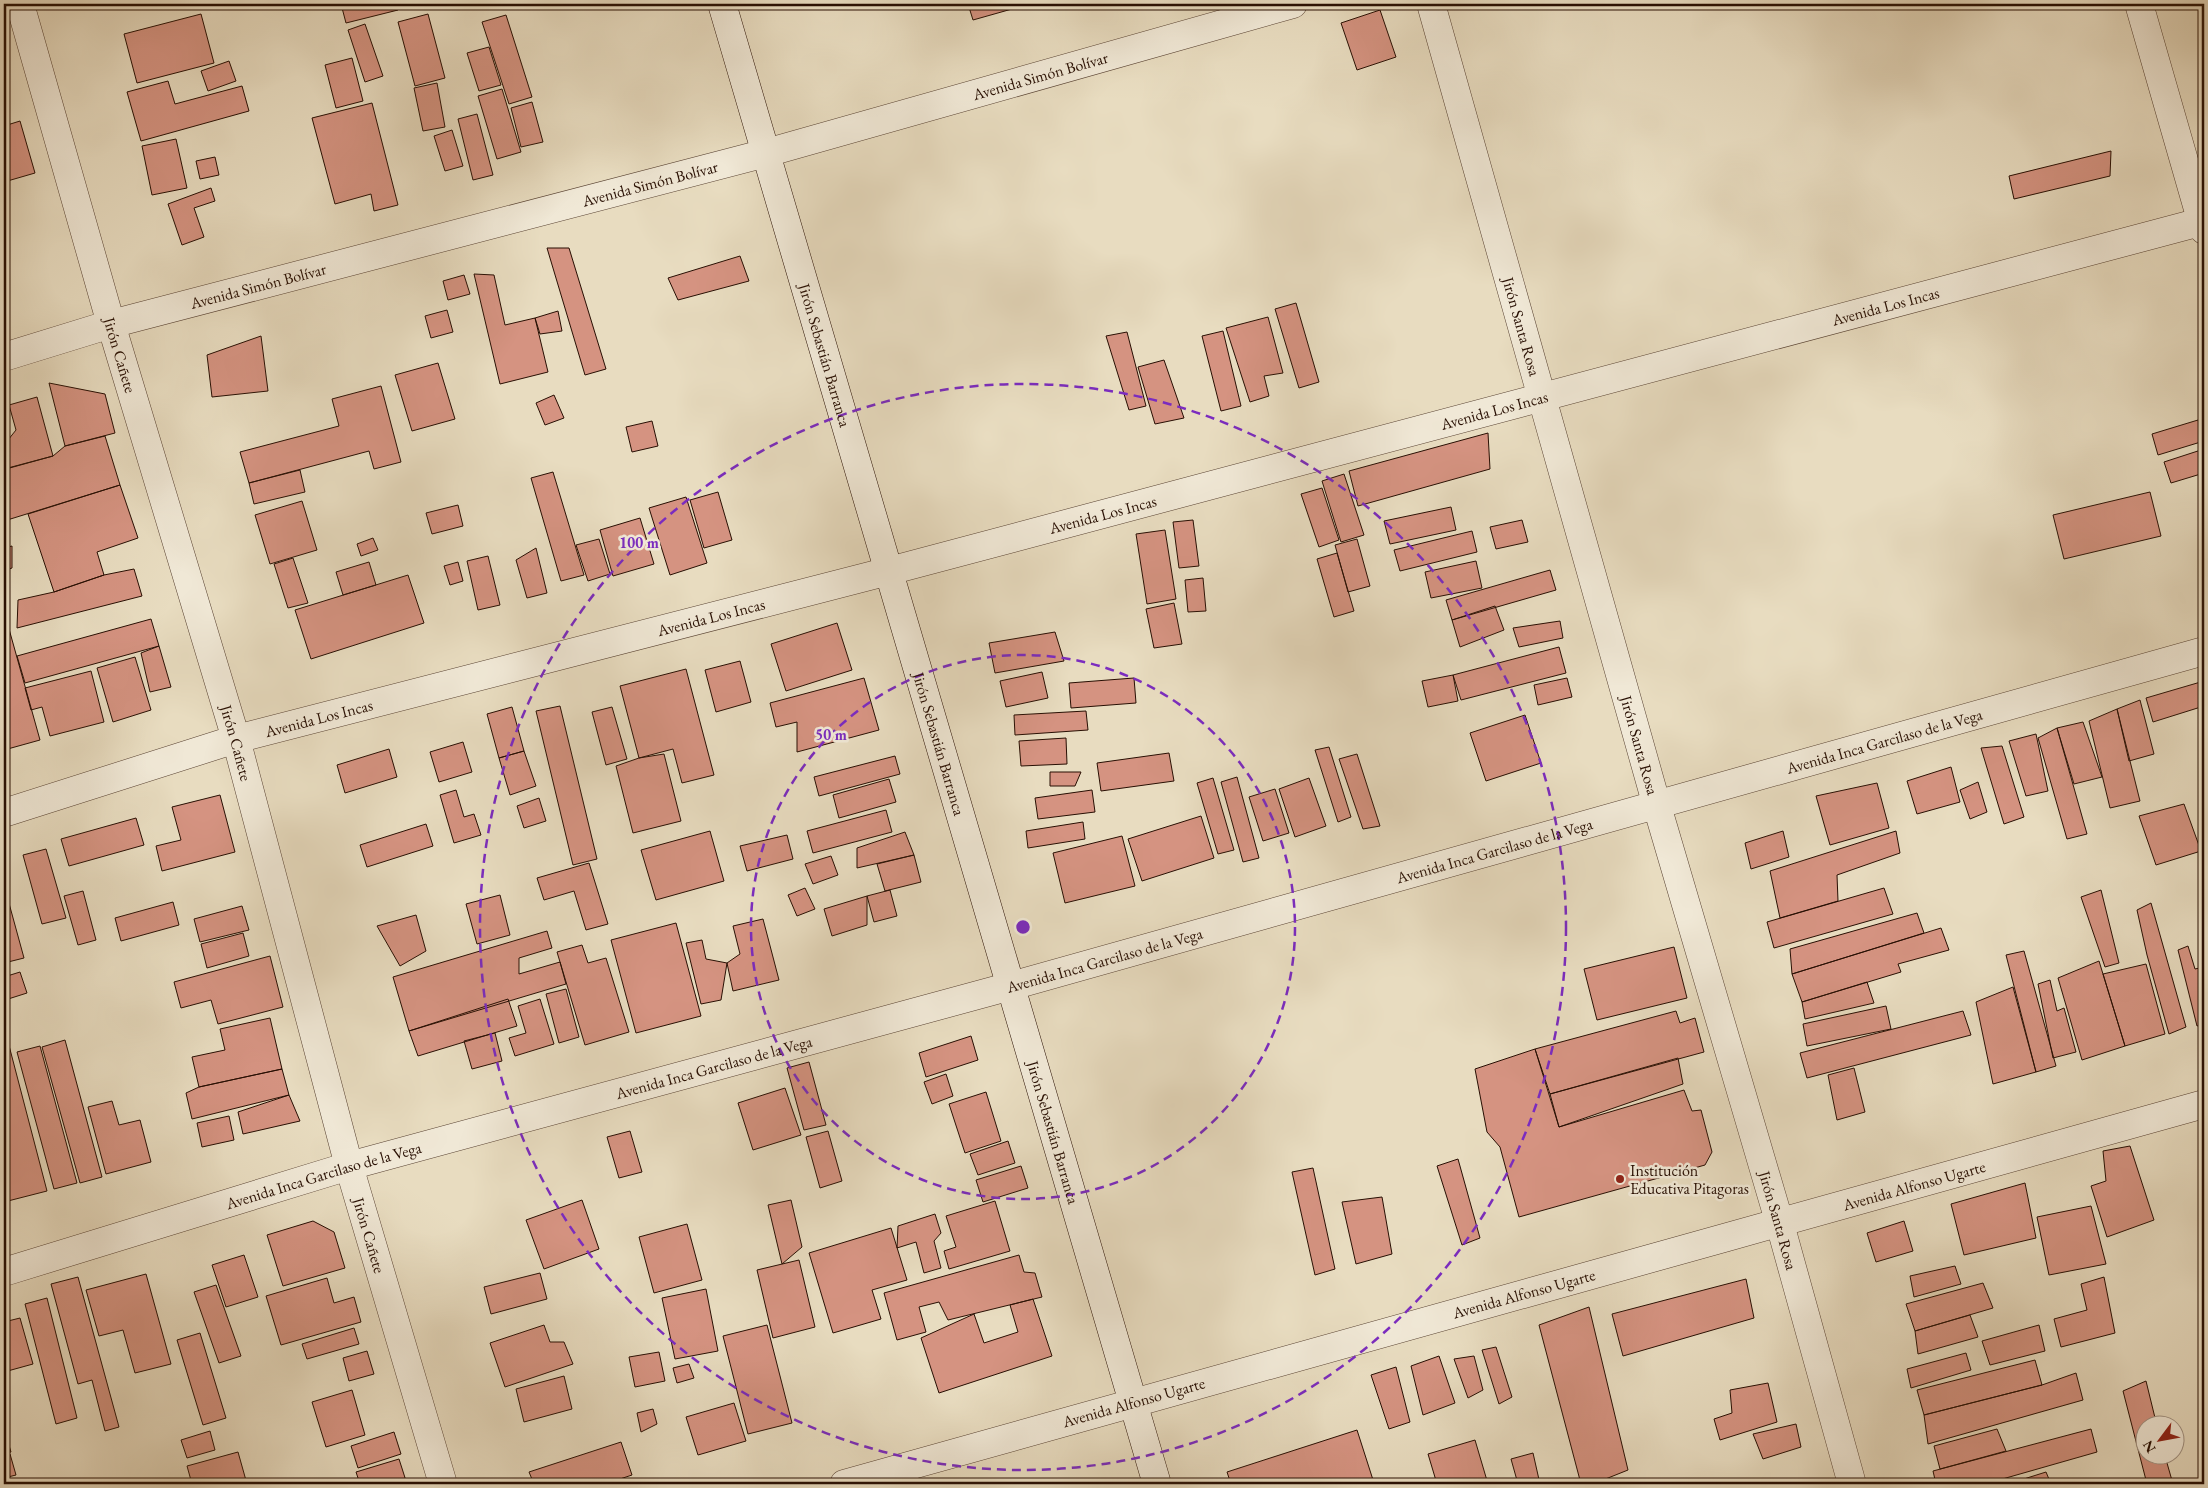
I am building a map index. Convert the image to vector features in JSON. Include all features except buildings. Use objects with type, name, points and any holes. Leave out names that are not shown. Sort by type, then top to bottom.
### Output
[{"type":"street","name":"Jirón Cañete","points":[[20,4],[111,324],[236,739],[349,1166],[443,1484]]},
{"type":"street","name":"Jirón Sebastián Barranca","points":[[722,4],[1157,1484]]},
{"type":"street","name":"Avenida Simón Bolívar","points":[[4,357],[111,324],[766,153],[1293,4]]},
{"type":"street","name":"Jirón Santa Rosa","points":[[1431,4],[1657,806],[1780,1224],[1852,1484]]},
{"type":"street","points":[[2139,4],[2204,224]]},
{"type":"street","name":"Avenida Los Incas","points":[[4,813],[236,739],[889,571],[2204,224]]},
{"type":"street","name":"Avenida Inca Garcilaso de la Vega","points":[[4,1272],[349,1166],[1011,986],[1657,806],[2204,650]]},
{"type":"street","name":"Avenida Alfonso Ugarte","points":[[844,1484],[2204,1104]]},
{"type":"place","name":"Institución Educativa Pitagoras","points":[[1620,1179]]}]
